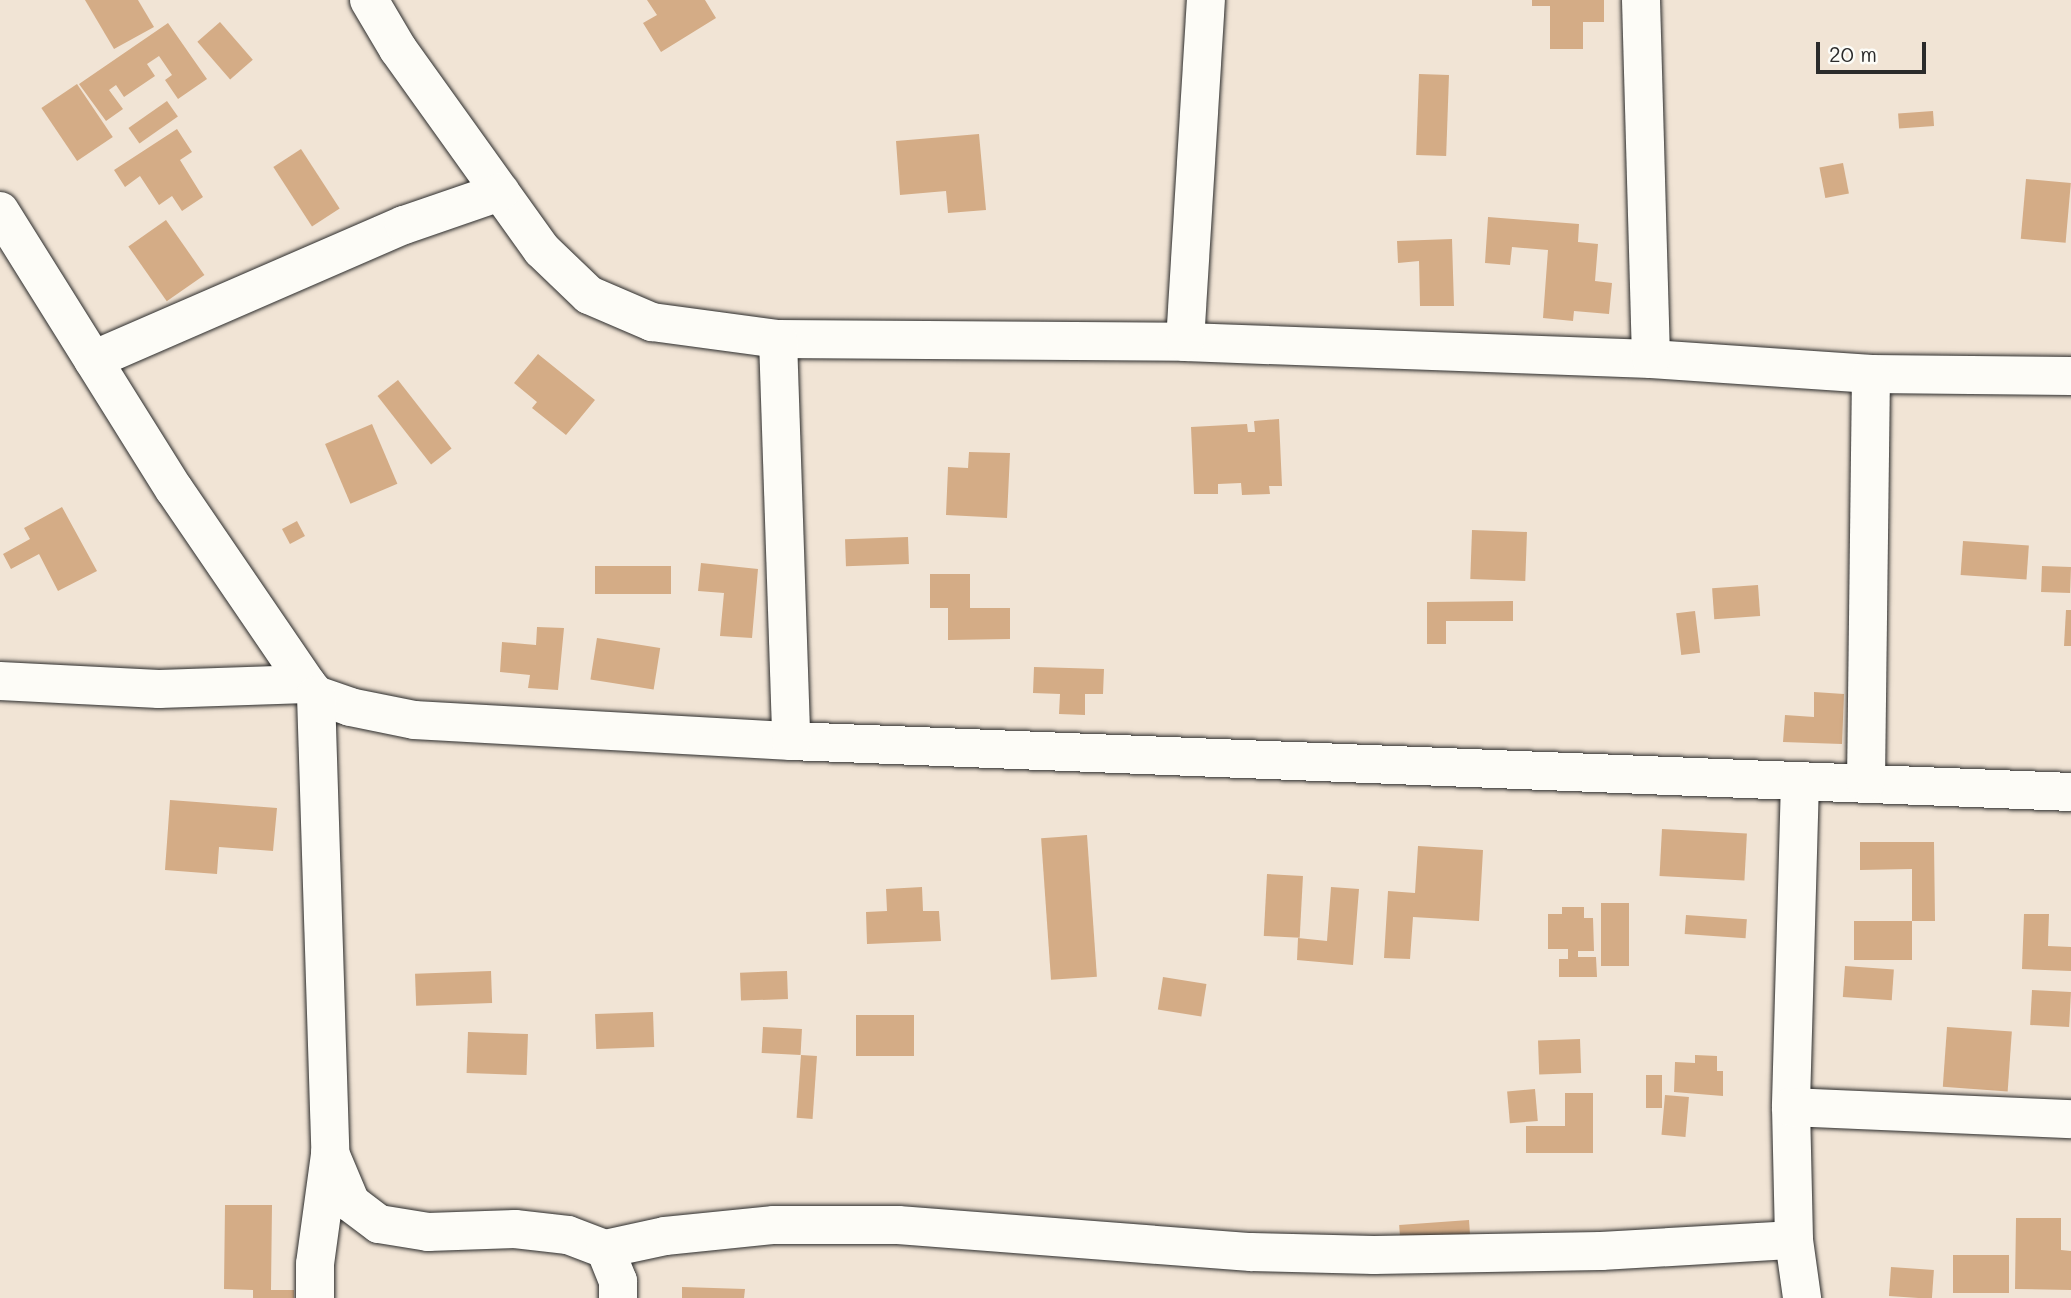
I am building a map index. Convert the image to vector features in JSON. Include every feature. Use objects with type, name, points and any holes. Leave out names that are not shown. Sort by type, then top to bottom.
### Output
[{"type":"street","points":[[369,0],[398,48],[542,250],[589,295],[652,322],[778,338],[1185,342],[1651,359],[1871,374],[2071,376]]},
{"type":"street","points":[[1185,342],[1206,0]]},
{"type":"street","points":[[1641,0],[1651,359]]},
{"type":"street","points":[[93,360],[404,225],[500,192]]},
{"type":"street","points":[[0,211],[174,489],[312,690],[330,1153],[314,1264],[315,1298]]},
{"type":"street","points":[[778,338],[791,741]]},
{"type":"street","points":[[1866,782],[1871,374]]},
{"type":"street","points":[[0,681],[159,689],[312,690],[350,708],[414,720],[791,741],[2071,792]]},
{"type":"street","points":[[1800,781],[1791,1107],[1794,1240],[1802,1298]]},
{"type":"street","points":[[1791,1107],[2071,1119]]},
{"type":"street","points":[[330,1153],[351,1203],[379,1224],[428,1232],[516,1229],[568,1234],[605,1248],[665,1236],[774,1225],[898,1225],[1251,1252],[1360,1254],[1601,1251],[1794,1240]]},
{"type":"street","points":[[605,1248],[618,1281],[618,1298]]},
{"type":"building","points":[[85,0],[138,0],[154,27],[114,49]]},
{"type":"building","points":[[647,0],[705,0],[716,18],[661,52],[643,23],[657,15]]},
{"type":"building","points":[[1532,0],[1604,0],[1604,22],[1583,22],[1583,49],[1550,49],[1550,6],[1532,6]]},
{"type":"building","points":[[220,22],[253,60],[230,79],[197,42]]},
{"type":"building","points":[[168,23],[207,79],[178,99],[165,80],[172,75],[159,56],[147,64],[155,76],[124,97],[116,85],[109,90],[123,109],[106,121],[79,84]]},
{"type":"building","points":[[1419,74],[1449,75],[1446,156],[1416,155]]},
{"type":"building","points":[[77,84],[113,137],[77,161],[41,108]]},
{"type":"building","points":[[167,101],[178,117],[139,144],[128,128]]},
{"type":"building","points":[[1933,111],[1934,126],[1899,128],[1898,113]]},
{"type":"building","points":[[177,129],[192,152],[180,160],[203,197],[182,211],[172,196],[159,205],[140,176],[125,187],[114,170]]},
{"type":"building","points":[[979,134],[986,210],[948,213],[946,191],[900,195],[896,141]]},
{"type":"building","points":[[301,149],[340,209],[312,227],[273,167]]},
{"type":"building","points":[[1843,163],[1849,193],[1825,198],[1819,168]]},
{"type":"building","points":[[2026,179],[2071,183],[2066,243],[2021,239]]},
{"type":"building","points":[[1488,217],[1579,224],[1578,242],[1598,244],[1595,281],[1612,283],[1609,314],[1574,311],[1573,321],[1543,318],[1548,250],[1512,247],[1510,265],[1485,263]]},
{"type":"building","points":[[166,220],[204,275],[167,301],[128,246]]},
{"type":"building","points":[[1452,239],[1454,306],[1420,306],[1419,261],[1398,263],[1397,241]]},
{"type":"building","points":[[538,354],[595,400],[566,435],[532,408],[537,402],[514,383]]},
{"type":"building","points":[[398,380],[452,449],[431,465],[378,396]]},
{"type":"building","points":[[1279,419],[1282,486],[1269,486],[1270,494],[1242,495],[1241,483],[1218,484],[1218,494],[1194,494],[1191,427],[1247,424],[1248,432],[1255,432],[1254,421]]},
{"type":"building","points":[[372,424],[397,484],[350,504],[325,444]]},
{"type":"building","points":[[969,452],[1010,453],[1007,518],[946,515],[948,467],[968,468]]},
{"type":"building","points":[[62,507],[97,571],[58,591],[39,554],[11,569],[3,554],[30,539],[24,528]]},
{"type":"building","points":[[297,521],[305,536],[290,544],[282,529]]},
{"type":"building","points":[[1472,530],[1527,532],[1525,581],[1470,579]]},
{"type":"building","points":[[908,537],[909,564],[846,566],[845,539]]},
{"type":"building","points":[[1963,541],[2029,546],[2026,580],[1961,575]]},
{"type":"building","points":[[701,563],[758,569],[752,638],[720,636],[724,593],[698,591]]},
{"type":"building","points":[[595,566],[671,566],[671,594],[595,594]]},
{"type":"building","points":[[2042,566],[2071,567],[2070,593],[2041,592]]},
{"type":"building","points":[[930,574],[970,574],[970,608],[1010,608],[1010,639],[948,640],[948,608],[930,608]]},
{"type":"building","points":[[1758,585],[1760,616],[1714,619],[1712,588]]},
{"type":"building","points":[[1513,601],[1513,621],[1446,621],[1446,644],[1427,644],[1427,602]]},
{"type":"building","points":[[2066,610],[2071,610],[2071,646],[2064,646]]},
{"type":"building","points":[[1695,611],[1700,653],[1681,655],[1676,613]]},
{"type":"building","points":[[537,627],[564,628],[558,690],[528,688],[530,675],[500,672],[502,642],[536,645]]},
{"type":"building","points":[[597,638],[660,648],[654,689],[590,679]]},
{"type":"building","points":[[1034,667],[1104,669],[1103,694],[1085,694],[1085,715],[1059,714],[1060,694],[1033,693]]},
{"type":"building","points":[[1814,692],[1844,694],[1842,744],[1783,742],[1785,715],[1814,717]]},
{"type":"building","points":[[170,800],[277,808],[273,851],[219,847],[217,874],[165,870]]},
{"type":"building","points":[[1662,829],[1747,833],[1744,880],[1660,876]]},
{"type":"building","points":[[1087,835],[1097,977],[1051,980],[1041,838]]},
{"type":"building","points":[[1860,842],[1934,842],[1935,921],[1912,921],[1912,869],[1860,870]]},
{"type":"building","points":[[1418,846],[1483,850],[1479,921],[1413,917],[1410,959],[1384,958],[1388,891],[1415,893]]},
{"type":"building","points":[[1267,874],[1303,876],[1300,938],[1264,936]]},
{"type":"building","points":[[922,887],[923,911],[939,911],[941,941],[867,944],[866,912],[887,911],[886,889]]},
{"type":"building","points":[[1331,887],[1359,889],[1353,965],[1297,960],[1298,938],[1327,941]]},
{"type":"building","points":[[1601,903],[1629,903],[1629,966],[1601,966]]},
{"type":"building","points":[[1562,907],[1584,907],[1584,918],[1593,918],[1594,951],[1578,951],[1578,957],[1596,957],[1597,977],[1559,977],[1559,959],[1568,959],[1568,949],[1548,949],[1548,914],[1562,914]]},
{"type":"building","points":[[2024,914],[2049,914],[2048,946],[2071,947],[2071,971],[2022,969]]},
{"type":"building","points":[[1686,915],[1747,919],[1746,938],[1685,934]]},
{"type":"building","points":[[1854,921],[1912,921],[1912,960],[1854,960]]},
{"type":"building","points":[[1845,966],[1894,969],[1892,1000],[1843,997]]},
{"type":"building","points":[[491,971],[492,1003],[416,1006],[415,974]]},
{"type":"building","points":[[787,971],[788,999],[741,1001],[740,973]]},
{"type":"building","points":[[1163,977],[1206,984],[1201,1016],[1158,1010]]},
{"type":"building","points":[[2032,990],[2071,992],[2069,1027],[2030,1025]]},
{"type":"building","points":[[653,1012],[654,1047],[596,1049],[595,1014]]},
{"type":"building","points":[[856,1015],[914,1015],[914,1056],[856,1056]]},
{"type":"building","points":[[763,1027],[802,1029],[801,1055],[762,1053]]},
{"type":"building","points":[[1947,1027],[2012,1032],[2008,1091],[1943,1087]]},
{"type":"building","points":[[468,1032],[528,1034],[527,1075],[467,1073]]},
{"type":"building","points":[[1580,1039],[1581,1073],[1539,1074],[1538,1040]]},
{"type":"building","points":[[801,1055],[817,1056],[813,1119],[797,1118]]},
{"type":"building","points":[[1695,1055],[1717,1056],[1717,1071],[1723,1071],[1723,1096],[1674,1092],[1675,1062],[1695,1063]]},
{"type":"building","points":[[1646,1075],[1662,1075],[1662,1108],[1646,1108]]},
{"type":"building","points":[[1535,1089],[1538,1121],[1510,1123],[1507,1091]]},
{"type":"building","points":[[1565,1093],[1593,1093],[1593,1153],[1526,1153],[1526,1126],[1565,1126]]},
{"type":"building","points":[[1665,1095],[1689,1097],[1685,1137],[1662,1135]]},
{"type":"building","points":[[225,1205],[272,1205],[271,1290],[294,1290],[294,1298],[253,1298],[253,1290],[224,1289]]},
{"type":"building","points":[[2016,1218],[2061,1218],[2061,1250],[2071,1251],[2071,1290],[2015,1289]]},
{"type":"building","points":[[1469,1220],[1471,1248],[1401,1253],[1399,1225]]},
{"type":"building","points":[[1953,1255],[2009,1255],[2009,1293],[1953,1293]]},
{"type":"building","points":[[1891,1267],[1934,1270],[1932,1298],[1889,1296]]},
{"type":"building","points":[[682,1287],[745,1289],[744,1298],[682,1298]]}]
